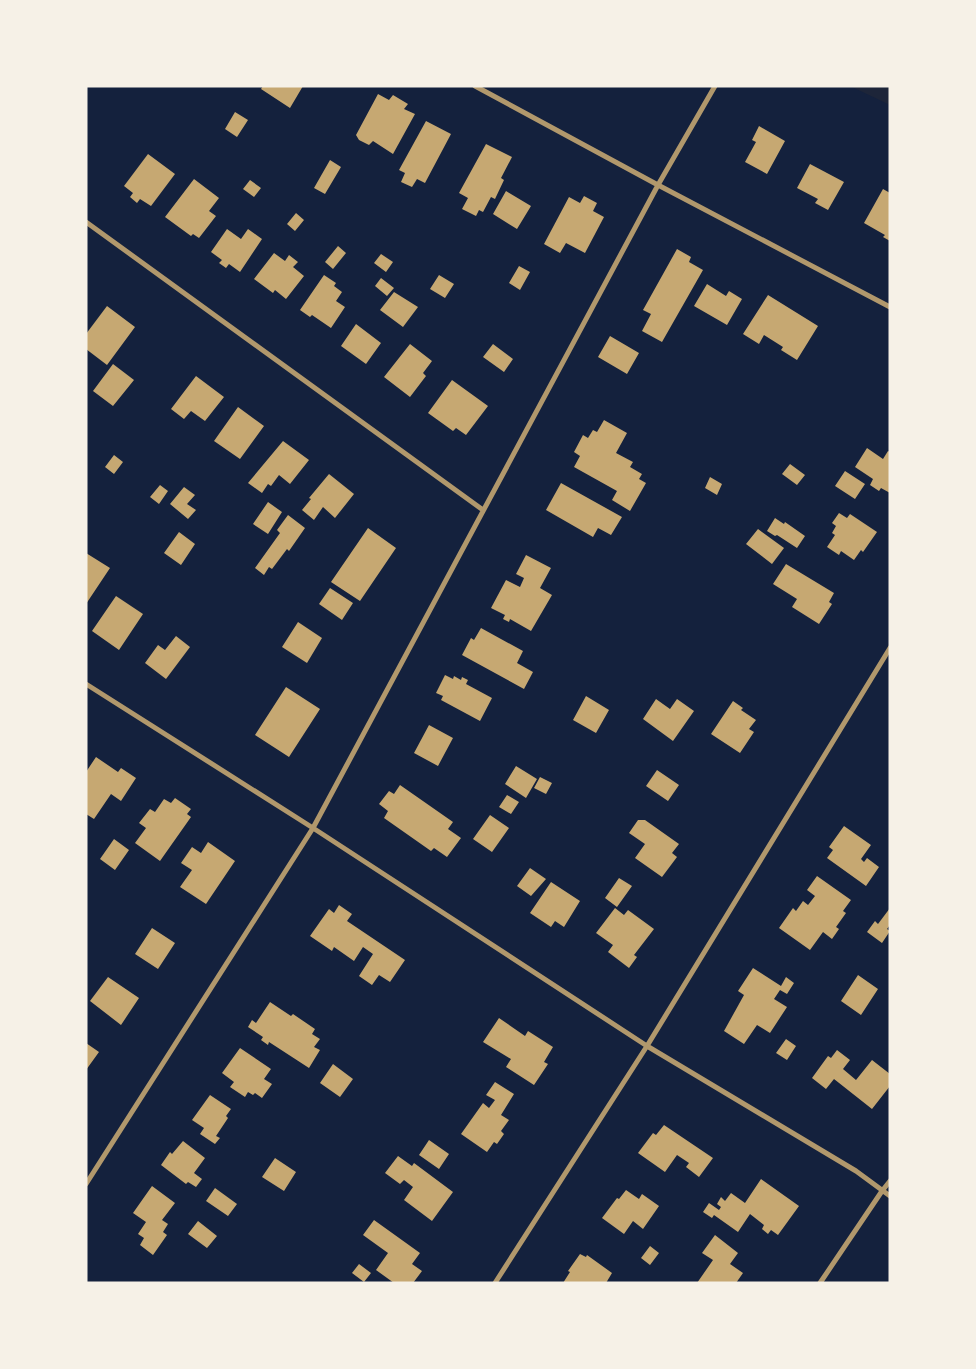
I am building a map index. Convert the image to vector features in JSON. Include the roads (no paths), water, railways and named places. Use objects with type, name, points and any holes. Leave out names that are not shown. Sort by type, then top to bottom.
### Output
[{"type":"street","points":[[475,86],[890,307]]},
{"type":"street","points":[[86,1184],[313,828],[658,185],[715,86]]},
{"type":"street","points":[[86,222],[483,510]]},
{"type":"street","points":[[495,1283],[647,1046],[890,648]]},
{"type":"street","points":[[86,684],[313,828],[647,1046],[856,1172],[890,1196]]},
{"type":"street","points":[[820,1283],[890,1181]]}]
